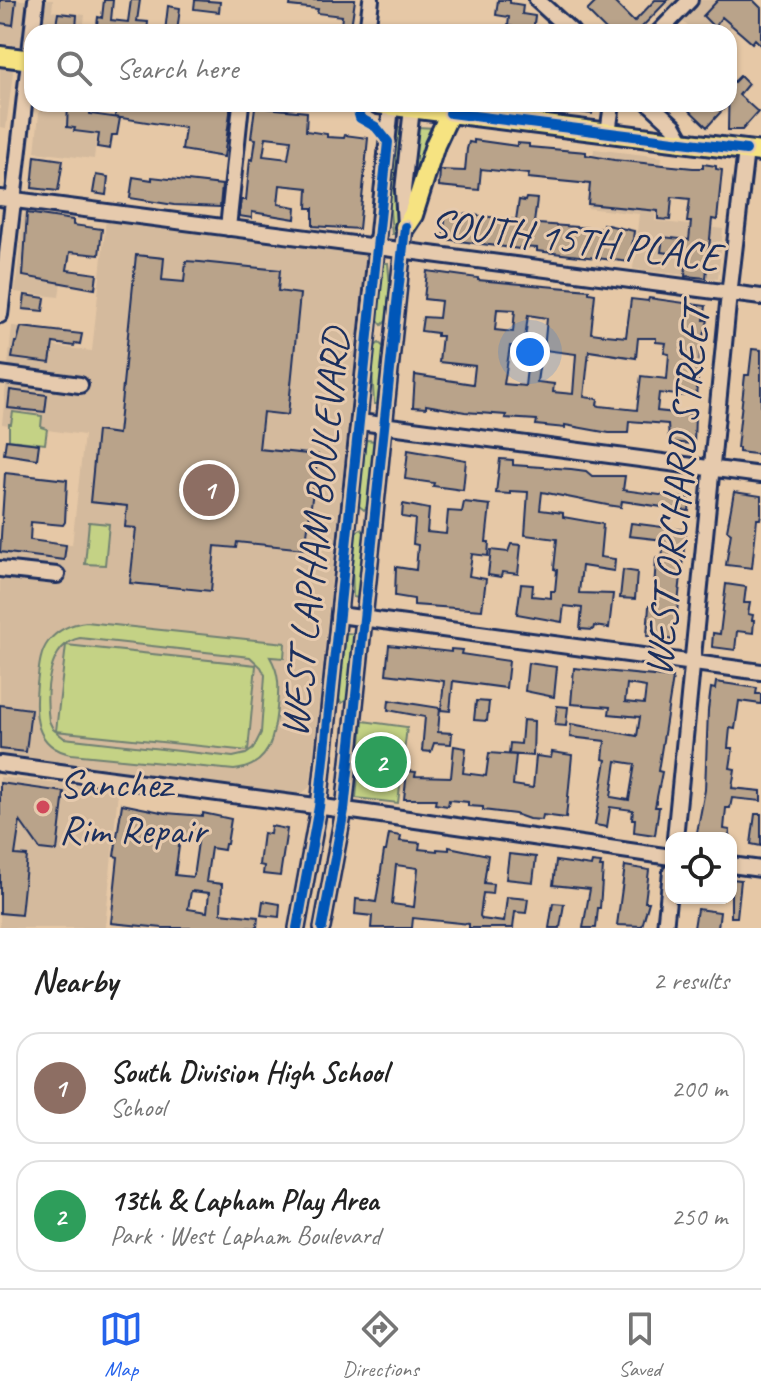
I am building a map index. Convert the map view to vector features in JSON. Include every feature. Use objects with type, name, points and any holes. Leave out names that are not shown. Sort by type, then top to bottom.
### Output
[{"type":"main road","points":[[0,56],[24,59]]},
{"type":"main road","points":[[442,112],[754,151]]},
{"type":"main road","points":[[405,227],[413,215],[431,155],[450,113]]},
{"type":"street","points":[[34,24],[36,0]]},
{"type":"street","points":[[368,24],[371,0]]},
{"type":"street","points":[[537,0],[563,24]]},
{"type":"street","points":[[667,24],[690,0]]},
{"type":"street","points":[[0,315],[6,199],[24,95]]},
{"type":"street","points":[[228,228],[240,112]]},
{"type":"street","name":"WEST LAPHAM BOULEVARD","points":[[297,928],[319,807],[377,247],[385,112]]},
{"type":"street","name":"WEST LAPHAM BOULEVARD","points":[[322,928],[344,810],[405,227],[403,190],[412,112]]},
{"type":"street","points":[[608,133],[611,112]]},
{"type":"street","points":[[659,112],[674,126],[683,142]]},
{"type":"street","name":"WEST ORCHARD STREET","points":[[676,832],[729,292],[754,151]]},
{"type":"street","name":"SOUTH 15TH PLACE","points":[[6,199],[761,297]]},
{"type":"street","points":[[0,374],[80,385]]},
{"type":"street","points":[[360,422],[761,475]]},
{"type":"street","points":[[0,569],[57,575]]},
{"type":"street","points":[[339,615],[761,672]]},
{"type":"street","points":[[0,764],[665,856]]},
{"type":"street","points":[[737,866],[761,869]]},
{"type":"street","points":[[665,928],[668,904]]},
{"type":"shaded area","points":[[0,0],[53,0],[52,11],[85,15],[84,24],[24,24],[24,46],[0,43]]},
{"type":"shaded area","points":[[659,0],[756,0],[734,24],[685,24]]},
{"type":"shaded area","points":[[0,67],[12,69],[13,72],[6,128],[0,127]]},
{"type":"shaded area","points":[[39,112],[99,112],[94,159],[35,152]]},
{"type":"shaded area","points":[[594,149],[662,157],[655,221],[723,229],[718,279],[633,269],[639,214],[587,208]]},
{"type":"shaded area","points":[[27,209],[74,215],[68,267],[63,267],[59,297],[15,292],[23,216]]},
{"type":"shaded area","points":[[106,219],[360,253],[365,257],[310,787],[301,794],[0,754],[0,535],[72,545],[84,435],[2,424],[12,326],[53,330],[53,346],[92,351]]},
{"type":"shaded area","points":[[0,777],[118,791],[105,928],[0,928]]},
{"type":"green space","points":[[398,127],[402,127],[403,132],[398,226],[392,234],[389,198]]},
{"type":"green space","points":[[417,127],[435,128],[411,194]]},
{"type":"green space","points":[[384,263],[388,263],[391,298],[388,319],[382,325],[377,319]]},
{"type":"green space","points":[[379,343],[385,348],[377,404],[374,404],[372,369],[374,347]]},
{"type":"green space","points":[[13,412],[42,416],[41,427],[47,429],[45,444],[9,440]]},
{"type":"green space","points":[[366,440],[376,441],[369,505],[364,510],[358,505]]},
{"type":"green space","points":[[89,522],[109,524],[105,565],[85,564]]},
{"type":"green space","points":[[361,529],[366,534],[358,598],[353,597],[352,561],[355,533]]},
{"type":"green space","points":[[80,623],[285,643],[284,658],[270,657],[277,675],[278,701],[272,740],[263,757],[234,770],[71,754],[50,744],[43,737],[37,717],[36,695],[41,657],[56,634]],"holes":[[[80,638],[250,657],[265,675],[261,733],[253,749],[246,754],[233,757],[64,738],[49,721],[48,684],[55,660],[69,642]]]},
{"type":"green space","points":[[346,633],[355,634],[349,698],[342,703],[338,698]]},
{"type":"green space","points":[[66,645],[256,665],[248,751],[56,731]]},
{"type":"green space","points":[[363,721],[407,727],[398,803],[356,798]]},
{"type":"building","points":[[0,0],[16,0],[13,25],[0,23]]},
{"type":"building","points":[[104,0],[113,0],[111,20],[128,22],[131,0],[140,0],[137,21],[148,24],[97,24],[98,17],[102,18]]},
{"type":"building","points":[[195,0],[220,2],[219,12],[194,9]]},
{"type":"building","points":[[291,0],[355,0],[351,24],[341,24],[342,16],[290,6]]},
{"type":"building","points":[[498,0],[510,0],[510,3],[523,5],[522,14],[535,16],[534,24],[508,24],[509,17],[496,15]]},
{"type":"building","points":[[598,0],[612,0],[634,22],[655,0],[668,0],[645,24],[600,24],[587,11]]},
{"type":"building","points":[[718,0],[753,0],[761,8],[761,45],[755,39],[752,43],[737,30],[737,24],[730,24],[722,17],[716,24],[711,24],[703,16]]},
{"type":"building","points":[[168,6],[180,8],[178,24],[166,24]]},
{"type":"building","points":[[58,13],[77,15],[76,24],[56,24]]},
{"type":"building","points":[[740,76],[748,84],[739,95],[758,112],[742,130],[728,130],[728,112],[737,112],[737,79]]},
{"type":"building","points":[[68,112],[90,112],[120,118],[110,149],[97,147],[99,134],[74,131],[75,128],[67,127]]},
{"type":"building","points":[[115,112],[230,112],[224,157],[182,150],[185,128],[115,117]]},
{"type":"building","points":[[254,112],[307,112],[306,131],[327,134],[327,137],[344,138],[345,135],[368,138],[359,229],[313,226],[313,208],[307,208],[308,188],[280,185],[278,204],[296,207],[295,219],[252,212],[252,218],[239,216],[241,200],[246,200],[250,159],[253,160],[256,139],[251,138]],"holes":[[[266,137],[291,140],[288,159],[263,156]]]},
{"type":"building","points":[[691,112],[721,112],[707,127]]},
{"type":"building","points":[[474,140],[586,152],[586,155],[614,160],[693,168],[703,168],[703,164],[716,166],[716,169],[722,170],[717,220],[712,219],[706,278],[685,276],[687,255],[661,252],[663,237],[689,240],[691,222],[687,222],[690,199],[672,197],[670,220],[658,219],[658,211],[588,204],[590,184],[528,178],[529,174],[481,169],[479,190],[439,186],[440,170],[465,171],[469,142],[474,143]]},
{"type":"building","points":[[35,156],[63,160],[58,191],[32,188]]},
{"type":"building","points":[[96,175],[108,177],[106,195],[93,193]]},
{"type":"building","points":[[133,177],[222,185],[220,207],[174,205],[130,198]]},
{"type":"building","points":[[526,198],[537,199],[534,223],[603,229],[603,224],[634,231],[630,262],[537,251],[537,248],[520,249],[443,239],[446,212],[516,220],[519,200],[525,201]]},
{"type":"building","points":[[27,213],[73,220],[73,225],[102,229],[99,255],[70,252],[67,270],[97,274],[95,289],[23,276]]},
{"type":"building","points":[[136,255],[164,258],[162,280],[184,282],[186,261],[280,270],[278,291],[300,294],[288,415],[263,412],[259,449],[318,455],[305,549],[237,542],[236,548],[215,546],[211,591],[130,583],[136,528],[125,527],[127,506],[90,502],[97,431],[118,434]]},
{"type":"building","points":[[427,271],[478,280],[589,290],[589,293],[595,294],[591,333],[626,337],[631,299],[648,301],[649,298],[706,306],[704,320],[708,320],[701,348],[696,397],[659,393],[657,411],[695,415],[694,444],[669,442],[668,424],[629,421],[628,433],[609,433],[565,425],[565,428],[536,425],[537,420],[505,418],[506,415],[426,405],[426,408],[413,407],[415,375],[473,384],[475,366],[439,362],[442,336],[421,331],[423,317],[439,318],[441,301],[424,299]],"holes":[[[497,309],[515,310],[513,332],[495,330]],[[528,315],[547,318],[544,350],[576,354],[573,394],[553,392],[554,384],[537,382],[540,361],[528,359],[525,386],[504,384],[510,346],[524,347]],[[638,338],[656,338],[656,342],[666,343],[664,353],[669,354],[667,379],[641,376],[637,410],[600,406],[597,405],[598,399],[584,397],[589,351],[636,358]]]},
{"type":"building","points":[[25,295],[45,298],[43,311],[23,309]]},
{"type":"building","points":[[21,327],[82,334],[80,344],[53,343],[50,363],[12,358]]},
{"type":"building","points":[[752,349],[761,350],[761,453],[755,454],[739,452],[737,448],[745,375],[749,375]]},
{"type":"building","points":[[10,390],[47,395],[45,412],[8,408]]},
{"type":"building","points":[[6,440],[39,444],[37,459],[4,454]]},
{"type":"building","points":[[408,450],[466,460],[463,490],[405,479]]},
{"type":"building","points":[[500,459],[513,460],[513,465],[586,471],[592,476],[625,476],[623,490],[690,499],[689,511],[622,501],[621,507],[542,492],[540,510],[603,524],[600,557],[615,559],[614,571],[582,566],[579,593],[613,594],[609,628],[594,626],[593,630],[580,629],[582,608],[564,606],[562,622],[517,614],[521,584],[533,585],[532,596],[551,598],[551,591],[555,591],[557,539],[525,535],[528,492],[496,493]]},
{"type":"building","points":[[5,473],[67,480],[65,522],[63,525],[31,522],[30,540],[66,545],[64,560],[0,552]]},
{"type":"building","points":[[734,492],[761,496],[752,568],[726,565],[731,533],[727,530]]},
{"type":"building","points":[[464,502],[490,505],[486,542],[489,542],[488,556],[472,554],[469,576],[486,579],[482,610],[414,605],[414,599],[395,596],[396,567],[416,570],[418,545],[413,544],[415,519],[402,517],[403,504],[429,509],[427,532],[446,534],[448,511],[462,512]]},
{"type":"building","points":[[631,523],[686,530],[674,640],[647,636],[649,606],[653,606],[656,558],[662,559],[664,540],[629,536]]},
{"type":"building","points":[[511,544],[521,545],[518,574],[502,572],[501,577],[488,575],[491,550],[508,552]]},
{"type":"building","points":[[623,570],[637,572],[635,599],[620,598]]},
{"type":"building","points":[[726,584],[746,587],[744,603],[750,603],[748,614],[753,615],[754,620],[753,633],[737,631],[735,650],[712,647],[713,633],[720,634]]},
{"type":"building","points":[[389,645],[451,652],[451,649],[462,650],[461,654],[509,661],[506,688],[453,681],[450,711],[441,710],[444,681],[386,674]]},
{"type":"building","points":[[528,663],[557,667],[554,697],[525,691]]},
{"type":"building","points":[[574,668],[673,678],[658,771],[662,772],[655,807],[659,807],[655,835],[634,832],[633,810],[610,807],[607,827],[595,825],[606,760],[603,759],[605,741],[570,737],[571,724],[637,736],[640,717],[609,714],[610,707],[571,704]],"holes":[[[627,684],[646,687],[644,704],[625,702]],[[616,761],[635,764],[629,800],[611,797]]]},
{"type":"building","points":[[716,682],[757,688],[756,694],[761,694],[761,704],[739,701],[735,729],[730,728],[728,748],[733,748],[730,768],[735,769],[732,788],[761,791],[761,801],[732,798],[730,808],[726,808],[724,829],[730,832],[697,832],[705,790],[708,710],[711,688],[715,689]]},
{"type":"building","points":[[389,700],[440,708],[438,732],[452,733],[451,744],[434,743],[431,752],[422,751],[425,717],[388,710]]},
{"type":"building","points":[[476,701],[489,702],[487,721],[474,720]]},
{"type":"building","points":[[0,705],[31,709],[26,752],[0,749]]},
{"type":"building","points":[[557,706],[568,707],[566,726],[555,725]]},
{"type":"building","points":[[523,720],[534,721],[533,756],[509,754],[510,743],[521,744]]},
{"type":"building","points":[[454,746],[466,748],[463,773],[486,776],[489,753],[516,755],[513,785],[533,788],[536,756],[551,758],[552,752],[572,755],[566,818],[543,815],[542,820],[529,819],[468,806],[468,802],[449,800],[448,806],[435,804],[436,799],[404,799],[407,771],[416,772],[415,776],[451,777]]},
{"type":"building","points":[[0,783],[64,792],[57,851],[40,849],[20,821],[15,855],[27,856],[21,915],[0,913]]},
{"type":"building","points":[[122,804],[166,813],[203,816],[203,813],[231,819],[224,850],[211,848],[206,882],[222,884],[221,913],[258,917],[257,928],[163,928],[111,923],[118,857],[114,856]],"holes":[[[180,839],[198,842],[193,877],[175,875]],[[191,891],[209,893],[207,912],[188,909]]]},
{"type":"building","points":[[755,814],[761,814],[761,846],[751,844]]},
{"type":"building","points":[[271,826],[287,829],[280,876],[263,874],[264,866],[259,865],[263,833],[270,834]]},
{"type":"building","points":[[389,834],[401,836],[400,841],[420,843],[419,849],[437,851],[449,850],[449,847],[488,855],[484,883],[493,884],[492,894],[483,893],[480,916],[482,919],[504,922],[507,897],[528,899],[526,913],[515,912],[513,928],[469,928],[469,924],[413,918],[412,928],[371,928],[372,916],[355,914],[356,899],[376,902]],"holes":[[[396,865],[418,868],[414,907],[392,904]]]},
{"type":"building","points":[[509,854],[536,857],[533,882],[506,879]]},
{"type":"building","points":[[556,861],[591,866],[592,862],[601,863],[600,908],[596,928],[583,928],[590,889],[553,885]]},
{"type":"building","points":[[625,866],[649,870],[645,902],[649,902],[642,926],[617,925]]},
{"type":"building","points":[[737,880],[741,880],[737,917],[731,917],[731,904],[737,904]]},
{"type":"building","points":[[263,901],[280,904],[279,917],[261,915]]},
{"type":"building","points":[[553,903],[564,904],[560,928],[549,928]]},
{"type":"building","points":[[697,909],[720,912],[718,928],[694,928]]},
{"type":"cycle path","points":[[297,928],[319,807],[388,142],[376,127],[360,118],[358,112]]},
{"type":"cycle path","points":[[450,113],[746,150]]},
{"type":"cycle path","points":[[322,928],[344,810],[405,227]]},
{"type":"place","name":"South Division High School","points":[[209,490]]},
{"type":"place","name":"13th & Lapham Play Area","points":[[381,762]]},
{"type":"place","name":"Sanchez Rim Repair","points":[[43,807]]}]
